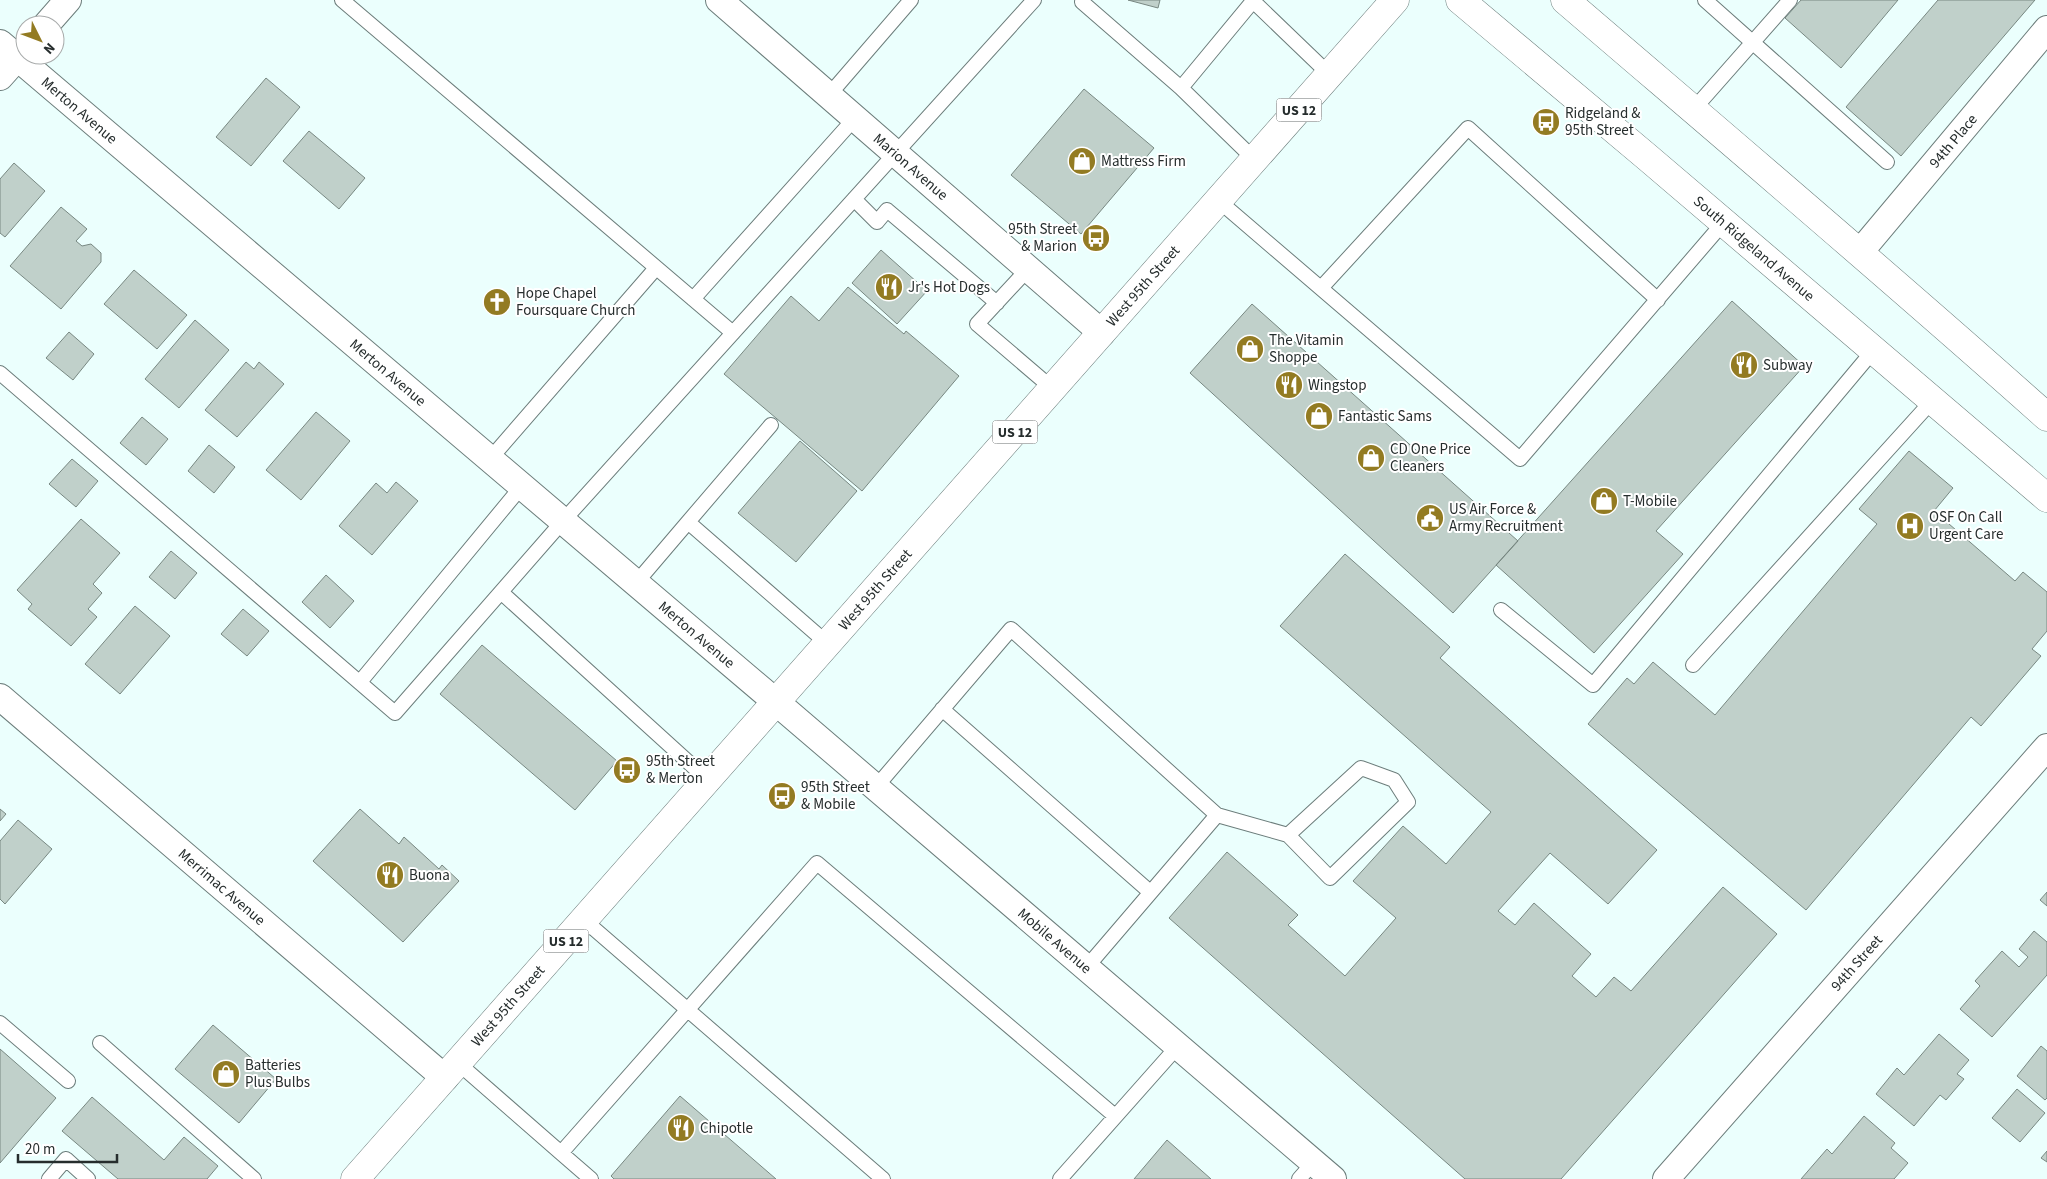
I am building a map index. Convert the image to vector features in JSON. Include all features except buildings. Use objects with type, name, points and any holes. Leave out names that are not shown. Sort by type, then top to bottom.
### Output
[{"type":"main road","name":"West 95th Street","points":[[355,1179],[1396,0]]},
{"type":"main road","name":"South Ridgeland Avenue","points":[[1460,0],[1724,222],[2047,498]]},
{"type":"main road","points":[[1565,0],[1860,252],[2047,417]]},
{"type":"street","points":[[55,15],[68,0]]},
{"type":"street","name":"Marion Avenue","points":[[719,0],[1102,333]]},
{"type":"street","name":"94th Place","points":[[1860,252],[2047,29]]},
{"type":"street","points":[[0,77],[14,50]]},
{"type":"street","name":"Merton Avenue","points":[[14,50],[776,702]]},
{"type":"street","name":"Merrimac Avenue","points":[[0,698],[452,1070]]},
{"type":"street","name":"Mobile Avenue","points":[[776,702],[1178,1046],[1306,1171],[1333,1179]]},
{"type":"street","name":"94th Street","points":[[1666,1179],[2047,747]]},
{"type":"lane","points":[[342,0],[733,333]]},
{"type":"lane","points":[[829,96],[911,0]]},
{"type":"lane","points":[[0,372],[395,712],[563,521],[1034,0]]},
{"type":"lane","points":[[1181,88],[1253,0],[1330,75]]},
{"type":"lane","points":[[1705,0],[1887,162]]},
{"type":"lane","points":[[1693,110],[1790,0]]},
{"type":"lane","points":[[1082,2],[1181,88],[1255,160]]},
{"type":"lane","points":[[693,299],[854,118]]},
{"type":"lane","points":[[1321,288],[1468,128],[1658,300]]},
{"type":"lane","points":[[854,199],[878,222],[887,210],[997,303]]},
{"type":"lane","points":[[1219,200],[1520,458],[1724,222]]},
{"type":"lane","points":[[490,459],[656,268]]},
{"type":"lane","points":[[1028,269],[977,324],[1053,389]]},
{"type":"lane","points":[[1501,610],[1592,685],[1873,351]]},
{"type":"lane","points":[[1693,665],[1932,400]]},
{"type":"lane","points":[[636,583],[771,425]]},
{"type":"lane","points":[[360,682],[522,486]]},
{"type":"lane","points":[[688,522],[828,644]]},
{"type":"lane","points":[[501,592],[708,780]]},
{"type":"lane","points":[[876,787],[1011,629],[1218,815],[1288,835],[1330,878],[1408,802],[1394,780],[1361,768],[1288,835]]},
{"type":"lane","points":[[942,709],[1150,892]]},
{"type":"lane","points":[[1086,968],[1218,815]]},
{"type":"lane","points":[[561,1153],[818,863],[1115,1116]]},
{"type":"lane","points":[[584,920],[883,1179]]},
{"type":"lane","points":[[0,1023],[68,1081]]},
{"type":"lane","points":[[100,1044],[254,1179]]},
{"type":"lane","points":[[1060,1179],[1178,1046]]},
{"type":"lane","points":[[452,1070],[561,1153],[591,1179]]},
{"type":"lane","points":[[49,1179],[66,1159],[88,1179]]},
{"type":"place","name":"Ridgeland & 95th Street","points":[[1546,122]]},
{"type":"place","name":"Mattress Firm","points":[[1082,161]]},
{"type":"place","name":"95th Street & Marion","points":[[1096,238]]},
{"type":"place","name":"Jr's Hot Dogs","points":[[889,287]]},
{"type":"place","name":"Hope Chapel Foursquare Church","points":[[497,302]]},
{"type":"place","name":"The Vitamin Shoppe","points":[[1250,349]]},
{"type":"place","name":"Subway","points":[[1744,365]]},
{"type":"place","name":"Wingstop","points":[[1289,385]]},
{"type":"place","name":"Fantastic Sams","points":[[1319,416]]},
{"type":"place","name":"CD One Price Cleaners","points":[[1371,458]]},
{"type":"place","name":"T-Mobile","points":[[1604,501]]},
{"type":"place","name":"US Air Force & Army Recruitment","points":[[1430,518]]},
{"type":"place","name":"OSF On Call Urgent Care","points":[[1910,526]]},
{"type":"place","name":"95th Street & Merton","points":[[627,770]]},
{"type":"place","name":"95th Street & Mobile","points":[[782,796]]},
{"type":"place","name":"Buona","points":[[390,875]]},
{"type":"place","name":"Batteries Plus Bulbs","points":[[226,1074]]},
{"type":"place","name":"Chipotle","points":[[681,1128]]}]
